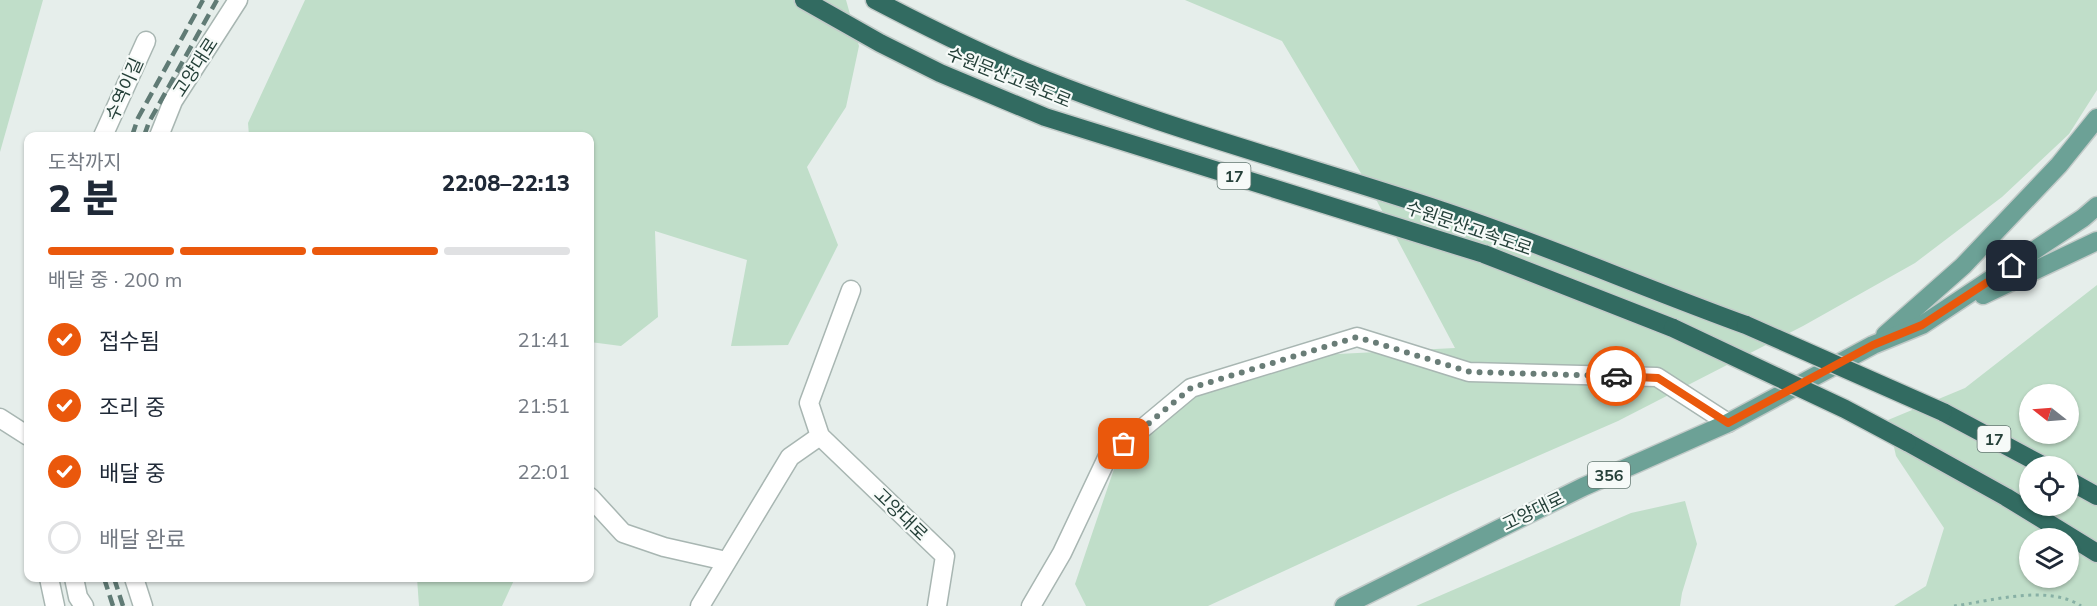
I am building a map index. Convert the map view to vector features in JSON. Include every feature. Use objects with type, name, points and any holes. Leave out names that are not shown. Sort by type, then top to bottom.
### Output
[{"type":"highway","name":"수원문산고속도로","points":[[804,0],[940,73],[1045,117],[1484,254],[1673,328],[1845,409],[2006,497],[2097,553]]},
{"type":"highway","name":"수원문산고속도로","points":[[875,0],[940,34],[1104,102],[1451,214],[1746,325],[1943,412],[2025,456]]},
{"type":"highway","points":[[2079,486],[2097,496]]},
{"type":"main road","points":[[1873,345],[1963,266],[2059,165],[2097,118]]},
{"type":"main road","name":"고양대로","points":[[1344,606],[1583,487],[1728,423],[1873,345],[1922,325],[2083,218],[2097,206]]},
{"type":"main road","points":[[1922,325],[2097,241]]},
{"type":"street","name":"고양대로","points":[[161,132],[173,101],[238,0]]},
{"type":"street","name":"수역이길","points":[[105,132],[146,41]]},
{"type":"street","name":"고양대로","points":[[851,290],[809,403],[820,436],[945,556],[937,606]]},
{"type":"street","points":[[1031,606],[1062,553],[1107,458],[1174,402],[1191,388],[1357,337],[1470,372],[1658,378],[1728,423]]},
{"type":"street","points":[[0,418],[24,433]]},
{"type":"street","points":[[700,606],[790,457],[820,436]]},
{"type":"street","points":[[594,501],[623,533],[664,547],[726,561]]},
{"type":"street","points":[[50,582],[55,606]]},
{"type":"street","points":[[75,582],[78,597],[84,606]]},
{"type":"street","points":[[135,582],[143,606]]},
{"type":"path","points":[[1953,606],[2037,594],[2074,601],[2081,606]]},
{"type":"green space","points":[[0,0],[43,0],[0,152]]},
{"type":"green space","points":[[305,0],[846,0],[859,46],[846,107],[807,167],[838,245],[788,345],[731,346],[747,260],[655,231],[658,317],[621,346],[594,343],[594,132],[249,132],[248,123]]},
{"type":"green space","points":[[1185,0],[2097,0],[2097,90],[2069,134],[2002,197],[1915,263],[1803,326],[1618,421],[1451,494],[1208,606],[1086,606],[1075,584],[1116,463],[1195,395],[1299,356],[1455,348],[1371,190],[1282,41]]},
{"type":"green space","points":[[2097,285],[2097,606],[1894,606],[1926,586],[1944,528],[1896,456],[1888,420],[1965,388]]},
{"type":"green space","points":[[1685,501],[1697,544],[1680,606],[1416,606],[1631,513]]},
{"type":"green space","points":[[417,582],[513,582],[502,606],[419,606]]},
{"type":"railway","points":[[133,132],[138,118],[203,0]]},
{"type":"railway","points":[[145,132],[217,0]]},
{"type":"railway","points":[[105,582],[113,606]]},
{"type":"railway","points":[[115,582],[123,606]]},
{"type":"way so far","points":[[1124,444],[1191,388],[1357,337],[1470,372],[1616,376]]},
{"type":"route","points":[[1616,376],[1658,378],[1728,423],[1873,345],[1922,325],[2012,266]]}]
